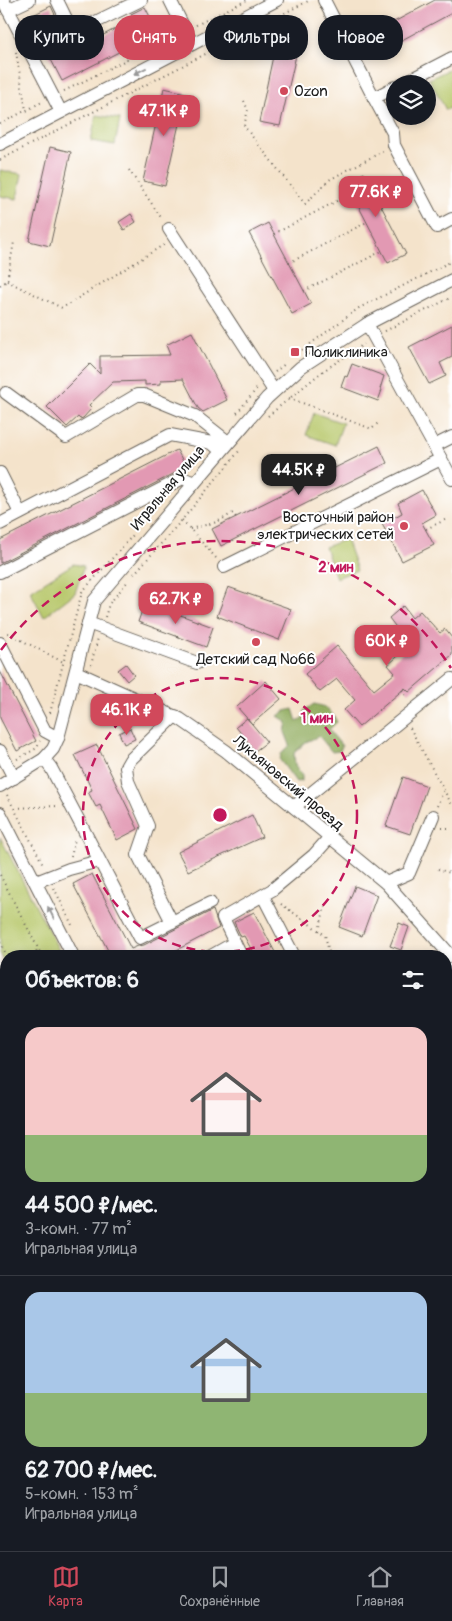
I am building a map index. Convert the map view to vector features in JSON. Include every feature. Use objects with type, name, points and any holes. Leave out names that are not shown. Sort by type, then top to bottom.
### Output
[{"type":"street","points":[[29,0],[5,5],[61,112]]},
{"type":"street","points":[[57,0],[73,33],[141,0]]},
{"type":"street","points":[[170,0],[177,15]]},
{"type":"street","points":[[324,0],[393,133],[394,145],[437,227],[452,219]]},
{"type":"street","points":[[195,42],[269,2]]},
{"type":"street","points":[[419,75],[452,58]]},
{"type":"street","points":[[0,144],[161,60]]},
{"type":"street","points":[[374,98],[386,92]]},
{"type":"street","points":[[171,234],[274,391]]},
{"type":"street","name":"Игральная улица","points":[[0,786],[44,759],[53,749],[82,675],[88,622],[94,601],[274,391],[302,367],[367,324],[452,280]]},
{"type":"street","points":[[367,324],[452,479]]},
{"type":"street","points":[[6,393],[66,437],[137,396],[144,395],[196,416],[225,446]]},
{"type":"street","points":[[0,524],[170,435],[225,446]]},
{"type":"street","points":[[434,446],[452,437]]},
{"type":"street","points":[[224,567],[441,459]]},
{"type":"street","points":[[0,473],[20,514]]},
{"type":"street","points":[[0,572],[183,478],[194,483]]},
{"type":"street","points":[[88,622],[197,664]]},
{"type":"street","points":[[4,638],[45,731],[58,738]]},
{"type":"street","name":"Лукьяновский проезд","points":[[82,675],[175,716],[226,751],[386,883],[446,950]]},
{"type":"street","points":[[294,807],[452,679]]},
{"type":"street","points":[[172,922],[138,855],[148,826],[128,781],[126,767],[130,760],[175,716]]},
{"type":"street","points":[[0,751],[14,778]]},
{"type":"street","points":[[44,759],[51,768],[80,821],[140,938],[210,903]]},
{"type":"street","points":[[0,813],[70,950]]},
{"type":"street","points":[[386,883],[409,873],[433,816]]},
{"type":"street","points":[[237,950],[223,918],[267,893],[314,855],[330,837]]},
{"type":"street","points":[[36,882],[69,869],[99,861]]},
{"type":"street","points":[[267,893],[291,950]]},
{"type":"street","points":[[222,950],[234,943]]},
{"type":"path","points":[[195,26],[247,0]]},
{"type":"path","points":[[0,160],[310,0]]},
{"type":"path","points":[[17,60],[26,110]]},
{"type":"path","points":[[0,124],[127,60]]},
{"type":"path","points":[[244,101],[248,110],[244,126],[305,204],[329,180],[394,145]]},
{"type":"path","points":[[7,281],[62,308],[171,234],[128,170]]},
{"type":"path","points":[[274,234],[352,193]]},
{"type":"path","points":[[289,263],[367,222]]},
{"type":"path","points":[[7,281],[14,242]]},
{"type":"path","points":[[304,291],[382,251]]},
{"type":"path","points":[[0,285],[7,281]]},
{"type":"path","points":[[267,418],[323,371],[374,337],[452,296]]},
{"type":"path","points":[[289,398],[372,429],[380,421]]},
{"type":"path","points":[[82,675],[109,604],[242,447]]},
{"type":"path","points":[[171,510],[224,567]]},
{"type":"path","points":[[190,529],[217,522],[233,514],[236,517]]},
{"type":"path","points":[[426,529],[447,519]]},
{"type":"path","points":[[4,638],[63,662]]},
{"type":"path","points":[[404,717],[452,805]]},
{"type":"path","points":[[433,816],[444,790]]},
{"type":"path","points":[[14,808],[70,805]]},
{"type":"path","points":[[69,869],[80,821]]},
{"type":"path","points":[[438,869],[450,872]]},
{"type":"path","points":[[0,875],[39,950]]},
{"type":"path","points":[[267,893],[325,935],[328,950]]},
{"type":"path","points":[[320,932],[326,902]]},
{"type":"path","points":[[37,946],[37,950]]},
{"type":"green space","points":[[452,68],[452,107],[446,110],[436,92],[436,76]]},
{"type":"green space","points":[[96,115],[120,119],[115,145],[91,141]]},
{"type":"green space","points":[[0,170],[22,174],[17,199],[0,196]]},
{"type":"green space","points":[[314,413],[343,423],[335,445],[306,435]]},
{"type":"green space","points":[[346,539],[357,570],[336,578],[325,547]]},
{"type":"green space","points":[[73,564],[84,566],[75,593],[44,617],[30,591]]},
{"type":"green space","points":[[314,704],[325,708],[333,715],[337,722],[329,730],[342,746],[340,751],[332,752],[319,736],[306,742],[294,753],[295,765],[302,776],[302,781],[296,782],[280,760],[281,754],[290,745],[285,732],[287,722],[278,716],[285,711],[293,709],[297,721],[304,717],[305,710]]},
{"type":"green space","points":[[0,837],[59,950],[0,950]]},
{"type":"building","points":[[435,0],[452,0],[452,13],[403,39],[403,17]]},
{"type":"building","points":[[51,6],[55,15],[33,15]]},
{"type":"building","points":[[145,7],[149,15],[131,14]]},
{"type":"building","points":[[114,29],[114,54],[104,60],[104,35]]},
{"type":"building","points":[[51,60],[103,60],[62,81]]},
{"type":"building","points":[[272,60],[295,60],[280,126],[259,122]]},
{"type":"building","points":[[164,88],[186,93],[165,186],[143,181]]},
{"type":"building","points":[[50,147],[71,152],[50,246],[29,241]]},
{"type":"building","points":[[364,173],[406,254],[388,263],[346,182]]},
{"type":"building","points":[[131,214],[136,222],[124,230],[119,222]]},
{"type":"building","points":[[268,223],[311,304],[292,314],[249,233]]},
{"type":"building","points":[[452,325],[452,357],[440,363],[446,376],[429,384],[409,347]]},
{"type":"building","points":[[192,332],[227,400],[203,412],[198,408],[183,379],[161,380],[161,384],[145,385],[145,381],[113,382],[89,405],[92,408],[83,418],[80,419],[78,417],[67,427],[47,407],[90,364],[100,374],[100,356],[170,355],[166,345]]},
{"type":"building","points":[[352,364],[384,376],[378,401],[341,387]]},
{"type":"building","points":[[379,446],[387,463],[221,546],[212,529]]},
{"type":"building","points":[[177,450],[187,469],[179,471],[0,563],[0,540]]},
{"type":"building","name":"Восточный район электрических сетей","points":[[422,490],[436,515],[422,523],[434,545],[402,561],[382,524],[402,513],[398,503]]},
{"type":"building","points":[[228,587],[291,609],[279,640],[217,616]]},
{"type":"building","points":[[145,602],[213,627],[206,647],[138,622]]},
{"type":"building","points":[[403,606],[412,618],[420,611],[440,633],[445,629],[452,638],[452,655],[409,692],[405,688],[359,727],[344,710],[355,700],[337,679],[320,692],[305,674],[337,646],[374,690],[395,673],[388,665],[405,650],[407,642],[389,618]]},
{"type":"building","points":[[126,664],[134,675],[127,681],[118,670]]},
{"type":"building","points":[[0,671],[36,741],[17,751],[0,718]]},
{"type":"building","points":[[266,681],[281,699],[252,724],[237,707]]},
{"type":"building","points":[[247,718],[267,742],[255,751],[236,727]]},
{"type":"building","points":[[130,728],[135,739],[124,744],[119,733]]},
{"type":"building","points":[[97,745],[138,829],[117,840],[100,805],[96,807],[88,792],[92,790],[75,755]]},
{"type":"building","points":[[403,777],[427,786],[410,834],[386,826]]},
{"type":"building","points":[[252,815],[262,837],[188,871],[178,852]]},
{"type":"building","points":[[92,874],[131,949],[144,945],[213,910],[219,928],[177,950],[108,950],[73,884]]},
{"type":"building","points":[[355,886],[377,895],[362,936],[339,927]]},
{"type":"building","points":[[254,912],[274,950],[252,950],[244,936],[241,937],[234,922]]},
{"type":"building","points":[[399,923],[409,927],[401,950],[390,946]]},
{"type":"place","name":"Ozon","points":[[284,91]]},
{"type":"place","name":"Поликлиника","points":[[295,352]]},
{"type":"place","name":"Восточный район электрических сетей","points":[[404,526]]},
{"type":"place","name":"Детский сад №66","points":[[256,642]]}]
